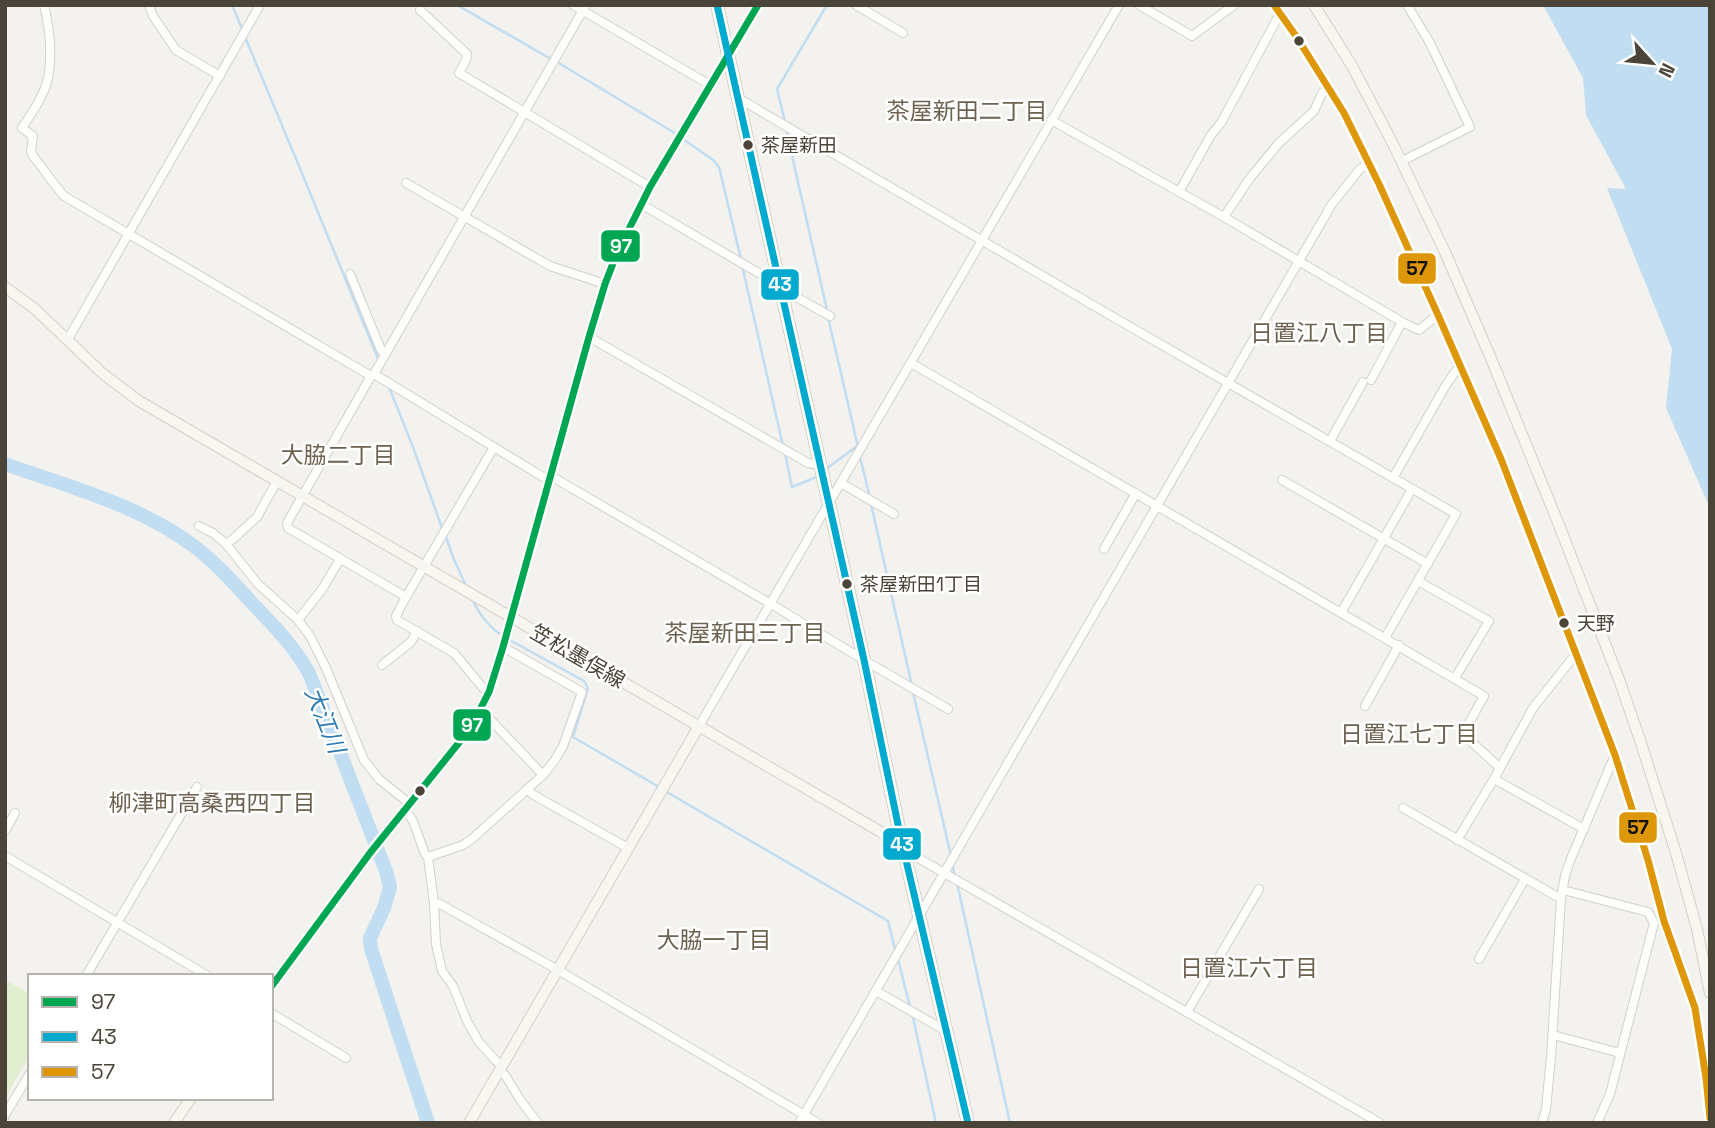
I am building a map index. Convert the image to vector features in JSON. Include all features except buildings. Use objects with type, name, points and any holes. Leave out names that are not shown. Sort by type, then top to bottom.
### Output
[{"type":"main road","points":[[717,5],[864,660],[902,844],[968,1123]]},
{"type":"street","points":[[44,5],[48,22],[49,74],[38,102],[22,128],[33,136],[33,156],[64,196],[543,477],[556,479],[948,709]]},
{"type":"street","points":[[149,5],[153,16],[176,50],[220,76]]},
{"type":"street","points":[[68,339],[260,5]]},
{"type":"street","points":[[573,5],[584,8],[710,85]]},
{"type":"street","points":[[728,56],[758,5]]},
{"type":"street","points":[[856,5],[903,33]]},
{"type":"street","points":[[469,1123],[1118,5]]},
{"type":"street","points":[[1139,5],[1192,36],[1234,5]]},
{"type":"street","points":[[1274,5],[1344,113],[1438,315],[1501,459],[1615,755],[1664,921],[1695,1008],[1710,1118]]},
{"type":"street","points":[[1314,5],[1352,66],[1445,252],[1559,525],[1620,682],[1644,753],[1680,865],[1710,993]]},
{"type":"street","points":[[1406,159],[1470,127],[1430,43],[1407,5]]},
{"type":"street","points":[[406,597],[288,528],[287,523],[584,8]]},
{"type":"street","points":[[420,10],[467,54],[459,73],[650,187]]},
{"type":"street","points":[[1179,192],[1282,14]]},
{"type":"street","name":"笠松墨俣線","points":[[728,56],[650,187],[617,253],[605,284],[511,617],[902,844]]},
{"type":"street","points":[[1224,217],[1250,178],[1279,143],[1314,111],[1322,93],[1329,88]]},
{"type":"street","points":[[738,99],[1456,514],[1385,638]]},
{"type":"street","points":[[1051,120],[1224,217],[1402,322],[1419,330],[1438,315]]},
{"type":"street","points":[[801,1119],[1332,204],[1359,170],[1368,163]]},
{"type":"street","points":[[406,183],[550,266],[605,284]]},
{"type":"street","points":[[641,204],[830,316]]},
{"type":"street","points":[[350,274],[380,350],[385,353]]},
{"type":"street","points":[[5,287],[30,304],[102,373],[139,401],[511,617],[489,692],[470,729],[370,853],[273,984]]},
{"type":"street","points":[[1330,441],[1402,322]]},
{"type":"street","points":[[589,337],[808,463],[820,466]]},
{"type":"street","points":[[911,363],[1484,696],[1463,734],[1500,768]]},
{"type":"street","points":[[1393,478],[1460,365]]},
{"type":"street","points":[[489,692],[484,690],[454,653],[397,620],[396,616],[494,447]]},
{"type":"street","points":[[1282,480],[1428,564]]},
{"type":"street","points":[[226,544],[257,517],[277,481]]},
{"type":"street","points":[[841,483],[894,514]]},
{"type":"street","points":[[1341,613],[1412,489]]},
{"type":"street","points":[[1104,549],[1136,493]]},
{"type":"street","points":[[199,526],[226,544],[258,584],[298,620],[310,636],[364,760],[379,779],[408,806],[428,858],[436,944],[442,971],[453,986],[479,1042],[496,1061],[538,1123]]},
{"type":"street","points":[[298,620],[323,588],[340,559]]},
{"type":"street","points":[[1418,581],[1489,621],[1455,678]]},
{"type":"street","points":[[382,665],[411,642],[417,631]]},
{"type":"street","points":[[1365,706],[1399,645]]},
{"type":"street","points":[[428,858],[463,845],[480,832],[543,775],[563,746],[582,692],[503,647]]},
{"type":"street","points":[[1457,840],[1533,708],[1575,655]]},
{"type":"street","points":[[480,712],[487,716],[543,775]]},
{"type":"street","points":[[1542,1123],[1547,1102],[1553,1035],[1562,894],[1570,861],[1615,755]]},
{"type":"street","points":[[1494,779],[1584,829]]},
{"type":"street","points":[[87,974],[197,787]]},
{"type":"street","points":[[527,789],[628,848]]},
{"type":"street","points":[[1402,808],[1556,896],[1562,894],[1648,912],[1654,923],[1610,1094],[1597,1123]]},
{"type":"street","points":[[5,831],[15,813]]},
{"type":"street","points":[[902,844],[945,872],[1380,1123]]},
{"type":"street","points":[[5,856],[205,974]]},
{"type":"street","points":[[1479,959],[1525,879]]},
{"type":"street","points":[[1187,1012],[1259,889]]},
{"type":"street","points":[[434,903],[558,970],[801,1119],[818,1123]]},
{"type":"street","points":[[876,991],[948,1033]]},
{"type":"street","points":[[273,1014],[346,1058]]},
{"type":"street","points":[[1553,1035],[1620,1053]]},
{"type":"street","points":[[5,1115],[28,1076]]},
{"type":"street","points":[[174,1123],[190,1100]]},
{"type":"green space","points":[[5,980],[28,993],[28,1058],[5,1098]]},
{"type":"water","points":[[1543,5],[1710,5],[1710,508],[1666,408],[1672,349],[1607,188],[1626,189],[1586,115],[1583,78]]},
{"type":"waterway","points":[[232,5],[243,31]]},
{"type":"waterway","points":[[457,5],[551,59]]},
{"type":"waterway","points":[[785,122],[777,89],[827,5]]},
{"type":"waterway","points":[[245,37],[379,361]]},
{"type":"waterway","points":[[557,62],[678,135]]},
{"type":"waterway","points":[[786,129],[827,310]]},
{"type":"waterway","points":[[683,139],[719,167],[741,259]]},
{"type":"waterway","points":[[742,265],[783,446]]},
{"type":"waterway","points":[[828,317],[858,447]]},
{"type":"waterway","points":[[389,387],[442,528]]},
{"type":"waterway","points":[[826,469],[857,446]]},
{"type":"waterway","points":[[785,453],[792,487],[818,475]]},
{"type":"waterway","points":[[860,457],[870,498]]},
{"type":"waterway","name":"大江川","points":[[5,464],[128,508],[174,532],[203,553],[225,574],[283,636],[303,663],[386,871],[390,887],[370,938],[371,949],[428,1123]]},
{"type":"waterway","points":[[871,504],[912,686]]},
{"type":"waterway","points":[[445,534],[466,586]]},
{"type":"waterway","points":[[472,598],[484,620],[503,636]]},
{"type":"waterway","points":[[508,639],[584,681],[588,688],[573,737],[659,787]]},
{"type":"waterway","points":[[913,692],[951,856]]},
{"type":"waterway","points":[[665,791],[888,921],[895,949]]},
{"type":"waterway","points":[[952,863],[955,877]]},
{"type":"waterway","points":[[957,883],[1010,1123]]},
{"type":"waterway","points":[[898,959],[910,1007]]},
{"type":"waterway","points":[[912,1013],[936,1123]]},
{"type":"transit line","name":"43","points":[[717,5],[864,660],[901,839],[968,1123]]},
{"type":"transit line","name":"97","points":[[273,984],[370,853],[470,729],[489,692],[589,337],[617,253],[650,187],[758,5]]},
{"type":"transit line","name":"57","points":[[1274,5],[1344,113],[1379,184],[1501,459],[1615,755],[1664,921],[1695,1008],[1710,1118]]},
{"type":"place","name":"茶屋新田","points":[[748,145]]},
{"type":"place","name":"茶屋新田1丁目","points":[[847,584]]},
{"type":"place","name":"天野","points":[[1564,623]]},
{"type":"district","name":"茶屋新田二丁目","points":[[967,111]]},
{"type":"district","name":"日置江八丁目","points":[[1319,333]]},
{"type":"district","name":"大脇二丁目","points":[[338,455]]},
{"type":"district","name":"茶屋新田三丁目","points":[[745,633]]},
{"type":"district","name":"日置江七丁目","points":[[1409,734]]},
{"type":"district","name":"柳津町高桑西四丁目","points":[[212,803]]},
{"type":"district","name":"大脇一丁目","points":[[714,940]]},
{"type":"district","name":"日置江六丁目","points":[[1249,968]]}]
